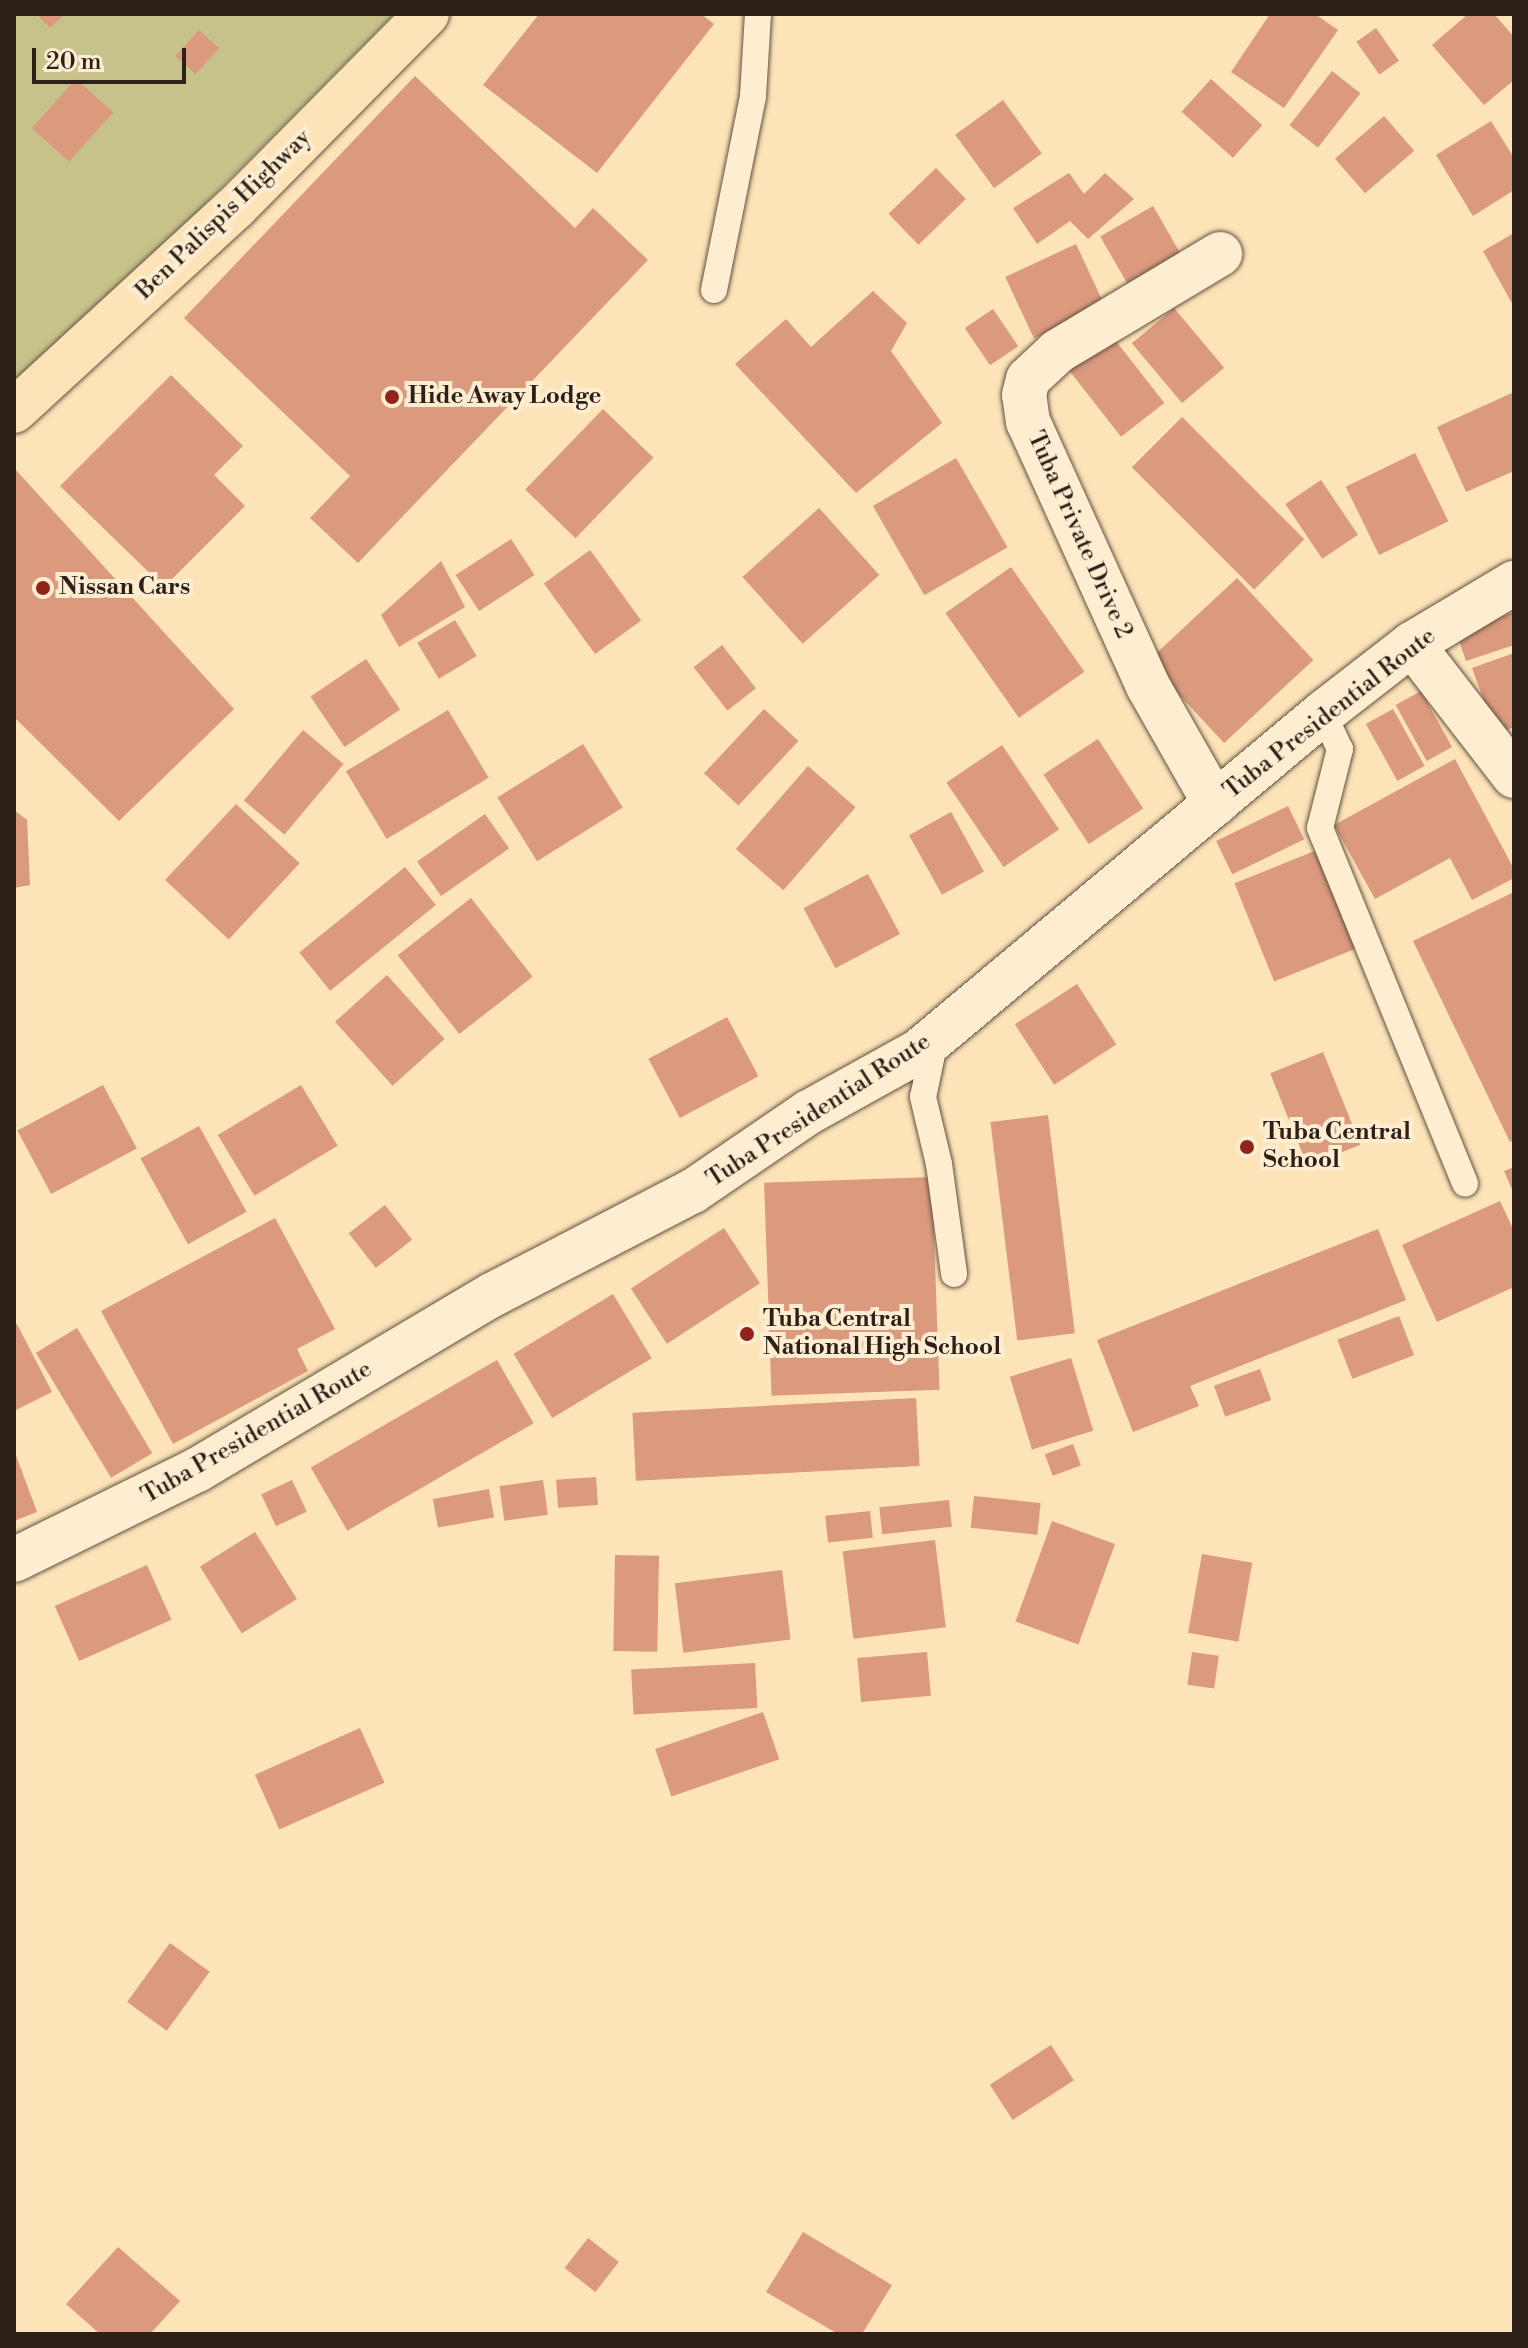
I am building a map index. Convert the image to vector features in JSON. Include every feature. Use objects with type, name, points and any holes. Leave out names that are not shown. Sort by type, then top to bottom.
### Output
[{"type":"main road","name":"Ben Palispis Highway","points":[[14,411],[235,208],[427,14]]},
{"type":"street","name":"Tuba Private Drive 2","points":[[1215,804],[1142,673],[1028,422],[1024,395],[1028,379],[1058,351],[1220,254]]},
{"type":"street","name":"Tuba Presidential Route","points":[[14,1560],[197,1470],[492,1295],[693,1191],[809,1112],[936,1036],[1323,713],[1412,644],[1514,583]]},
{"type":"street","points":[[1412,644],[1514,776]]},
{"type":"lane","points":[[714,290],[753,96],[758,14]]},
{"type":"lane","points":[[1323,713],[1340,749],[1320,828],[1465,1184]]},
{"type":"lane","points":[[936,1036],[923,1097],[939,1164],[954,1274]]},
{"type":"shaded area","points":[[14,14],[394,14],[198,211],[14,380]]},
{"type":"building","points":[[36,14],[65,14],[50,28]]},
{"type":"building","points":[[539,14],[701,14],[714,24],[597,173],[483,85]]},
{"type":"building","points":[[1270,14],[1315,14],[1338,30],[1284,108],[1231,72]]},
{"type":"building","points":[[1468,14],[1494,14],[1514,37],[1514,80],[1484,105],[1432,45]]},
{"type":"building","points":[[1376,28],[1399,61],[1379,75],[1356,42]]},
{"type":"building","points":[[199,30],[219,48],[196,74],[176,56]]},
{"type":"building","points":[[1332,71],[1360,93],[1318,148],[1290,125]]},
{"type":"building","name":"Hide Away Lodge","points":[[415,76],[575,228],[593,208],[648,260],[358,563],[310,518],[350,476],[184,318]]},
{"type":"building","points":[[76,79],[113,112],[69,162],[32,128]]},
{"type":"building","points":[[1211,79],[1262,125],[1233,158],[1182,112]]},
{"type":"building","points":[[1003,100],[1042,153],[994,188],[955,135]]},
{"type":"building","points":[[1384,116],[1414,151],[1365,193],[1335,159]]},
{"type":"building","points":[[1491,121],[1514,158],[1514,190],[1473,216],[1436,155]]},
{"type":"building","points":[[936,168],[966,199],[918,245],[889,214]]},
{"type":"building","points":[[1069,173],[1084,194],[1105,173],[1134,199],[1088,239],[1070,221],[1037,244],[1013,208]]},
{"type":"building","points":[[1153,206],[1180,253],[1127,283],[1100,236]]},
{"type":"building","points":[[1514,233],[1514,307],[1483,251]]},
{"type":"building","points":[[1076,244],[1105,306],[1034,339],[1005,277]]},
{"type":"building","points":[[873,291],[907,323],[891,351],[942,423],[856,493],[735,364],[786,319],[811,347]]},
{"type":"building","points":[[1174,308],[1224,368],[1182,403],[1132,343]]},
{"type":"building","points":[[993,309],[1018,346],[990,365],[965,328]]},
{"type":"building","points":[[1112,336],[1164,403],[1121,437],[1069,370]]},
{"type":"building","points":[[171,375],[243,446],[214,475],[245,506],[164,587],[60,486]]},
{"type":"building","points":[[1514,392],[1514,471],[1466,492],[1437,427]]},
{"type":"building","points":[[603,409],[653,458],[576,538],[525,490]]},
{"type":"building","points":[[1182,417],[1304,539],[1254,590],[1132,467]]},
{"type":"building","points":[[1415,453],[1448,521],[1379,555],[1346,487]]},
{"type":"building","points":[[956,458],[1008,547],[924,595],[873,506]]},
{"type":"building","points":[[14,468],[234,709],[119,821],[14,717]]},
{"type":"building","points":[[1321,480],[1358,535],[1322,559],[1285,504]]},
{"type":"building","points":[[819,508],[879,575],[803,644],[742,577]]},
{"type":"building","points":[[511,539],[534,575],[479,611],[456,575]]},
{"type":"building","points":[[590,550],[641,620],[595,654],[544,584]]},
{"type":"building","points":[[441,561],[465,607],[399,647],[381,615]]},
{"type":"building","points":[[1011,567],[1084,672],[1019,718],[945,613]]},
{"type":"building","points":[[1237,578],[1313,660],[1224,743],[1148,661]]},
{"type":"building","points":[[1514,612],[1514,645],[1466,661],[1456,632]]},
{"type":"building","points":[[455,620],[477,656],[439,679],[417,643]]},
{"type":"building","points":[[722,645],[756,688],[727,711],[694,667]]},
{"type":"building","points":[[1514,653],[1514,727],[1496,734],[1472,668]]},
{"type":"building","points":[[366,659],[400,710],[345,747],[310,696]]},
{"type":"building","points":[[1421,691],[1452,747],[1427,761],[1396,705]]},
{"type":"building","points":[[764,709],[798,741],[738,805],[704,773]]},
{"type":"building","points":[[1393,709],[1425,766],[1397,781],[1366,724]]},
{"type":"building","points":[[448,710],[489,778],[387,839],[346,771]]},
{"type":"building","points":[[303,730],[344,764],[284,835],[244,800]]},
{"type":"building","points":[[1098,739],[1143,809],[1089,844],[1043,774]]},
{"type":"building","points":[[583,744],[623,808],[537,861],[497,798]]},
{"type":"building","points":[[1002,745],[1059,830],[1003,867],[946,782]]},
{"type":"building","points":[[1455,759],[1514,869],[1514,878],[1472,900],[1450,858],[1375,899],[1334,825]]},
{"type":"building","points":[[808,766],[856,807],[783,890],[736,849]]},
{"type":"building","points":[[236,804],[300,863],[229,939],[165,880]]},
{"type":"building","points":[[1288,806],[1304,839],[1232,874],[1216,841]]},
{"type":"building","points":[[14,810],[27,820],[30,885],[14,888]]},
{"type":"building","points":[[951,812],[984,871],[942,895],[909,835]]},
{"type":"building","points":[[485,814],[509,848],[441,896],[417,862]]},
{"type":"building","points":[[1317,850],[1357,948],[1274,982],[1234,883]]},
{"type":"building","points":[[405,867],[436,905],[330,991],[299,953]]},
{"type":"building","points":[[868,874],[900,934],[835,968],[804,908]]},
{"type":"building","points":[[1514,892],[1514,1140],[1510,1142],[1413,941]]},
{"type":"building","points":[[471,898],[533,977],[459,1034],[398,955]]},
{"type":"building","points":[[387,975],[445,1039],[393,1086],[335,1022]]},
{"type":"building","points":[[1077,984],[1116,1044],[1054,1085],[1015,1024]]},
{"type":"building","points":[[727,1017],[758,1076],[680,1118],[648,1059]]},
{"type":"building","points":[[1323,1052],[1360,1145],[1308,1166],[1270,1073]]},
{"type":"building","points":[[103,1085],[137,1149],[51,1194],[17,1131]]},
{"type":"building","points":[[301,1085],[338,1146],[254,1196],[218,1135]]},
{"type":"building","points":[[1048,1115],[1075,1333],[1017,1340],[990,1122]]},
{"type":"building","points":[[199,1126],[247,1212],[188,1244],[140,1158]]},
{"type":"building","points":[[1514,1167],[1514,1194],[1504,1171]]},
{"type":"building","points":[[932,1177],[939,1390],[772,1396],[764,1183]]},
{"type":"building","points":[[1500,1201],[1514,1231],[1514,1287],[1437,1322],[1402,1245]]},
{"type":"building","points":[[385,1205],[412,1240],[376,1268],[349,1233]]},
{"type":"building","points":[[275,1218],[335,1329],[297,1349],[308,1371],[173,1444],[101,1311]]},
{"type":"building","points":[[724,1228],[760,1283],[667,1344],[631,1288]]},
{"type":"building","points":[[1378,1229],[1406,1300],[1190,1386],[1199,1406],[1133,1432],[1097,1340]]},
{"type":"building","points":[[613,1294],[652,1358],[552,1418],[514,1354]]},
{"type":"building","points":[[1399,1316],[1414,1355],[1352,1379],[1337,1340]]},
{"type":"building","points":[[17,1324],[52,1392],[14,1411],[14,1326]]},
{"type":"building","points":[[77,1328],[152,1453],[111,1478],[36,1353]]},
{"type":"building","points":[[1071,1358],[1093,1431],[1032,1449],[1010,1377]]},
{"type":"building","points":[[497,1360],[534,1423],[347,1531],[311,1468]]},
{"type":"building","points":[[1260,1369],[1271,1400],[1225,1417],[1214,1386]]},
{"type":"building","points":[[916,1398],[920,1466],[636,1481],[632,1413]]},
{"type":"building","points":[[1073,1444],[1081,1466],[1053,1476],[1045,1454]]},
{"type":"building","points":[[14,1450],[37,1512],[14,1521]]},
{"type":"building","points":[[596,1477],[598,1505],[558,1508],[556,1480]]},
{"type":"building","points":[[292,1480],[307,1512],[276,1526],[261,1494]]},
{"type":"building","points":[[543,1480],[548,1515],[504,1521],[499,1486]]},
{"type":"building","points":[[489,1489],[494,1518],[438,1527],[433,1499]]},
{"type":"building","points":[[974,1496],[1041,1503],[1037,1535],[971,1528]]},
{"type":"building","points":[[949,1500],[952,1527],[882,1534],[879,1507]]},
{"type":"building","points":[[870,1511],[873,1538],[828,1543],[825,1516]]},
{"type":"building","points":[[1052,1521],[1115,1544],[1078,1644],[1015,1622]]},
{"type":"building","points":[[255,1532],[297,1599],[242,1633],[200,1566]]},
{"type":"building","points":[[935,1540],[946,1627],[853,1639],[843,1551]]},
{"type":"building","points":[[1202,1554],[1252,1563],[1238,1642],[1188,1633]]},
{"type":"building","points":[[615,1555],[659,1556],[657,1652],[613,1651]]},
{"type":"building","points":[[147,1565],[171,1620],[79,1661],[55,1606]]},
{"type":"building","points":[[782,1570],[791,1639],[683,1653],[675,1583]]},
{"type":"building","points":[[927,1652],[931,1696],[861,1702],[857,1658]]},
{"type":"building","points":[[1192,1652],[1219,1656],[1214,1688],[1187,1685]]},
{"type":"building","points":[[755,1663],[757,1708],[634,1714],[631,1669]]},
{"type":"building","points":[[763,1712],[779,1759],[671,1796],[655,1749]]},
{"type":"building","points":[[360,1728],[384,1783],[279,1830],[255,1775]]},
{"type":"building","points":[[170,1943],[210,1972],[167,2031],[127,2002]]},
{"type":"building","points":[[1051,2045],[1074,2080],[1013,2120],[990,2085]]},
{"type":"building","points":[[803,2232],[892,2285],[862,2334],[838,2334],[766,2292]]},
{"type":"building","points":[[588,2238],[619,2262],[595,2292],[565,2268]]},
{"type":"building","points":[[118,2247],[180,2301],[150,2334],[100,2334],[66,2304]]},
{"type":"place","name":"Hide Away Lodge","points":[[392,397]]},
{"type":"place","name":"Nissan Cars","points":[[43,588]]},
{"type":"place","name":"Tuba Central School","points":[[1247,1147]]},
{"type":"place","name":"Tuba Central National High School","points":[[747,1334]]}]
